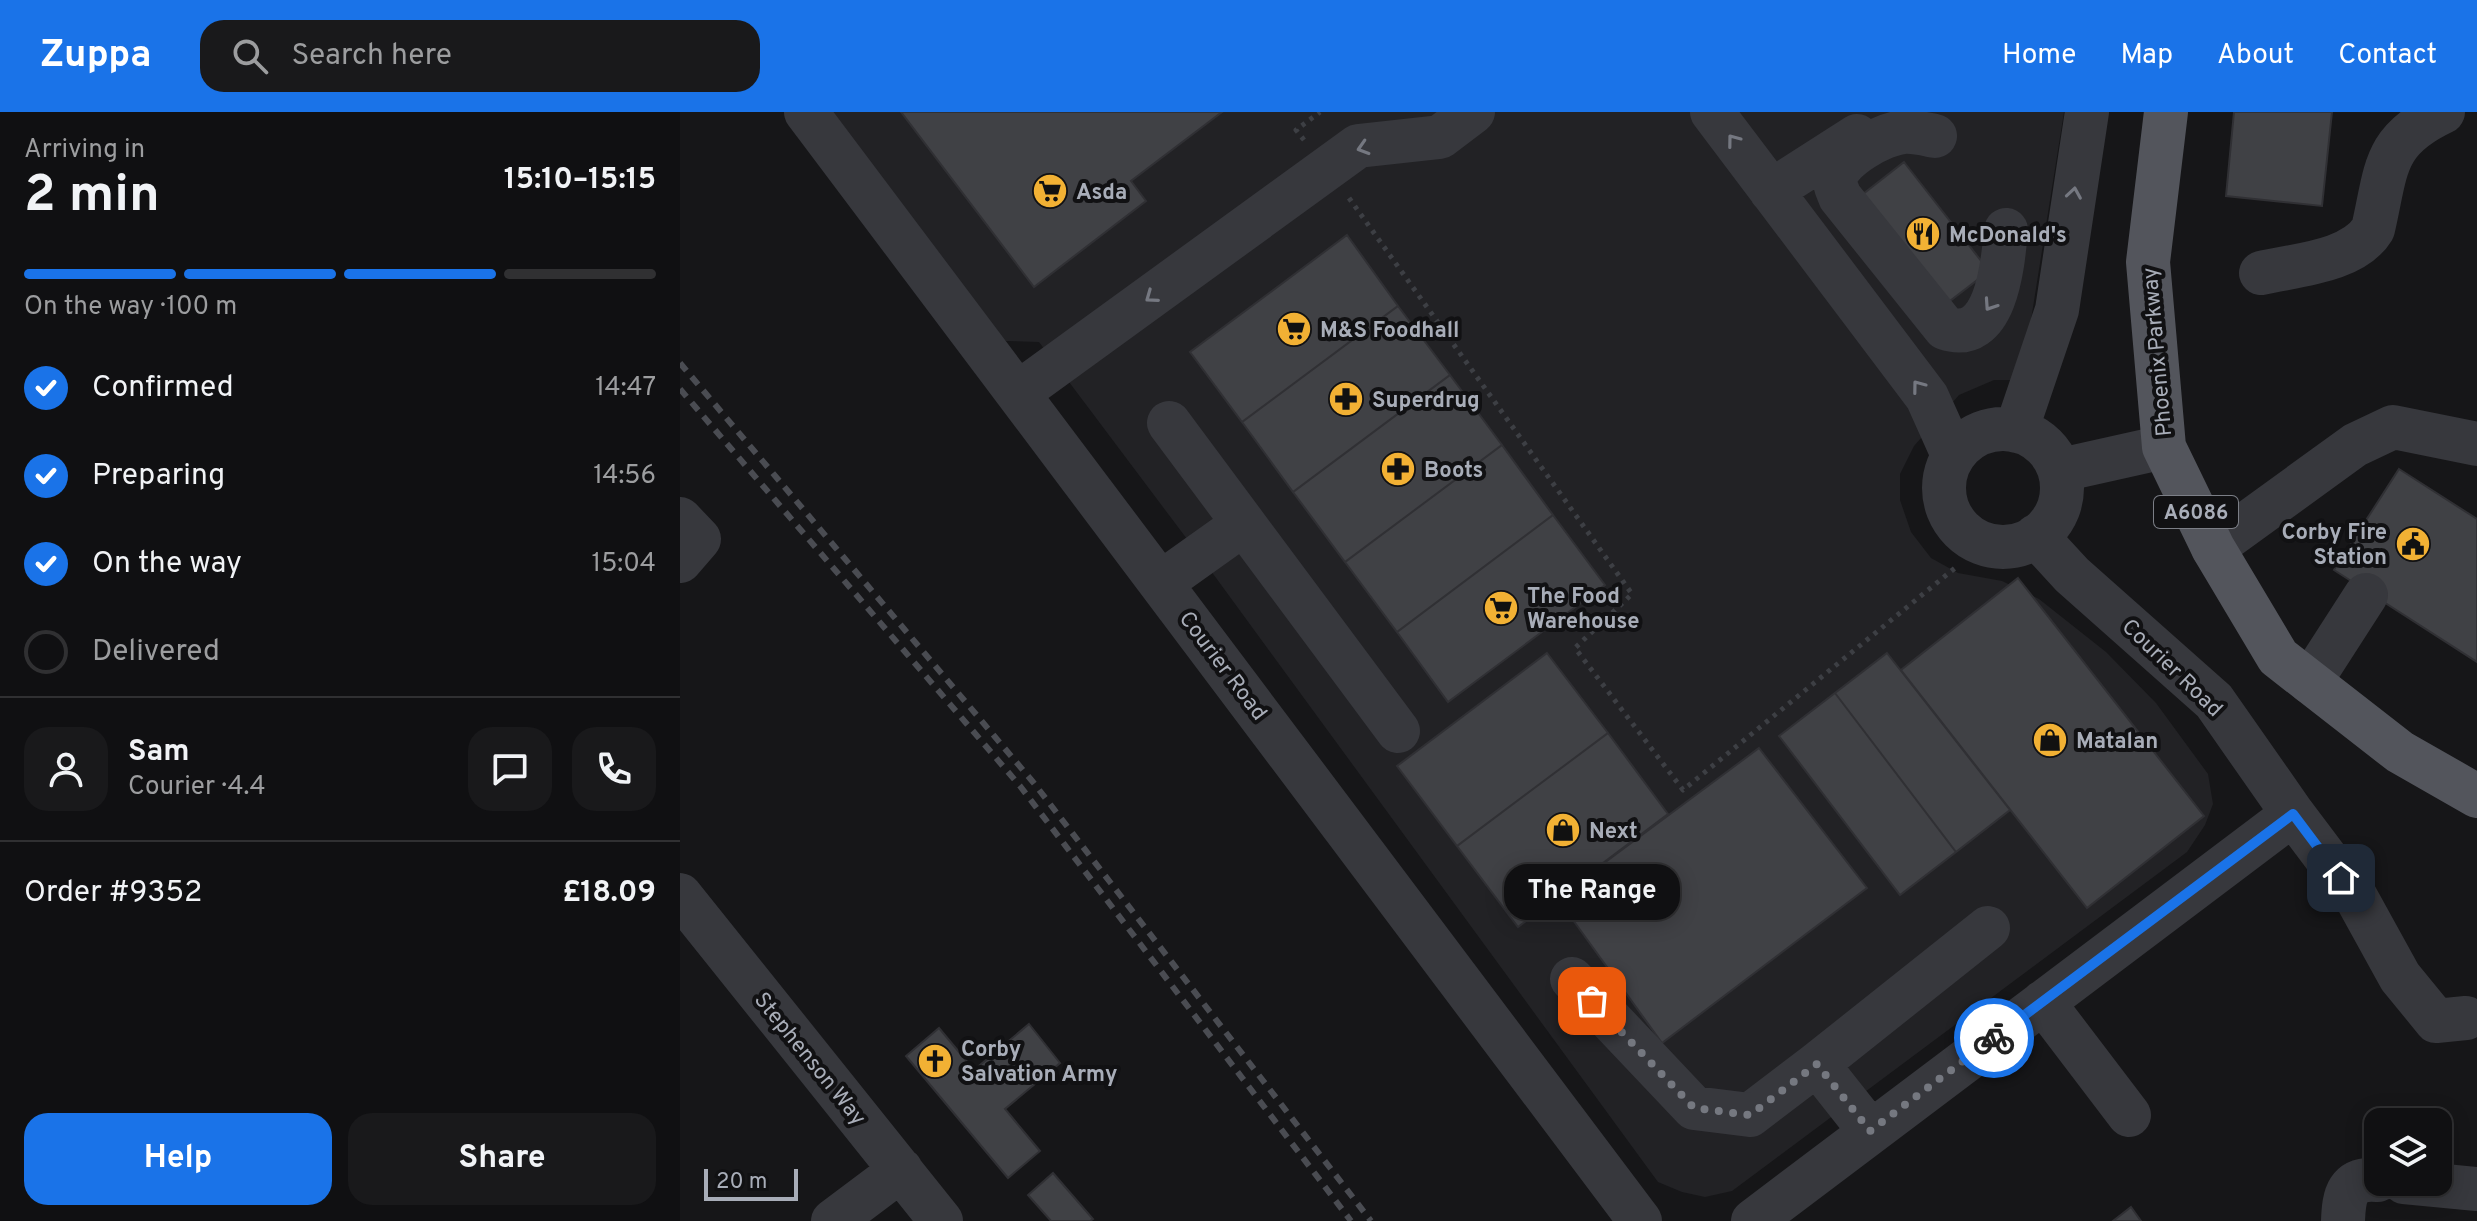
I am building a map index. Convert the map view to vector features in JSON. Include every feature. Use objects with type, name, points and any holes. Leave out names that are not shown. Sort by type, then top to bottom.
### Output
[{"type":"main road","name":"Phoenix Parkway","points":[[2166,112],[2148,262],[2164,447],[2213,548],[2278,657],[2400,752],[2477,796]]},
{"type":"street","name":"Courier Road","points":[[806,112],[1640,1221]]},
{"type":"street","points":[[1712,112],[1927,397],[1953,455]]},
{"type":"street","points":[[1771,191],[1898,112]]},
{"type":"street","points":[[2016,431],[2057,310],[2087,112]]},
{"type":"street","points":[[2261,273],[2352,250],[2366,239],[2373,229],[2392,148],[2405,133],[2443,112]]},
{"type":"street","points":[[1018,393],[1358,146],[1456,125]]},
{"type":"street","points":[[1935,136],[1905,131],[1885,136],[1857,152],[1836,174],[1835,183],[1840,197],[1945,328],[1954,331],[1970,328],[1988,311],[1999,290],[2006,230]]},
{"type":"street","points":[[1169,423],[1398,731]]},
{"type":"street","points":[[2213,548],[2355,445],[2393,427],[2477,444]]},
{"type":"street","points":[[1993,430],[2016,431],[2044,446],[2061,470],[2063,497],[2052,520],[2036,536],[2015,546],[1990,546],[1970,537],[1951,519],[1943,492],[1945,471],[1953,455],[1971,436],[1993,430]]},
{"type":"street","points":[[2061,470],[2164,447]]},
{"type":"street","points":[[680,519],[699,539],[680,561]]},
{"type":"street","points":[[1162,582],[1242,525]]},
{"type":"street","name":"Courier Road","points":[[2036,536],[2072,575],[2214,701],[2357,899],[2400,977],[2436,1021],[2466,1018]]},
{"type":"street","points":[[2310,682],[2366,595]]},
{"type":"street","points":[[1753,1221],[2293,814]]},
{"type":"street","name":"Stephenson Way","points":[[680,895],[941,1221]]},
{"type":"street","points":[[1572,979],[1694,1108],[1750,1115],[1988,928]]},
{"type":"street","points":[[2043,1002],[2129,1115]]},
{"type":"street","points":[[1817,1064],[1870,1131]]},
{"type":"street","points":[[833,1221],[901,1170]]},
{"type":"street","points":[[2343,1221],[2344,1195],[2364,1179]]},
{"type":"street","points":[[2452,1187],[2477,1189]]},
{"type":"path","points":[[1320,112],[1296,130],[1632,594],[1575,648],[1683,790],[1955,568]]},
{"type":"shaded area","points":[[825,112],[2064,112],[2030,326],[2011,380],[1994,380],[1959,395],[1914,446],[1900,474],[1900,500],[1911,532],[1931,558],[1958,573],[2002,581],[2039,599],[2106,652],[2156,703],[2208,774],[2213,804],[2205,825],[2187,852],[1732,1191],[1705,1197],[1658,1182],[1211,571],[1039,342],[1006,341],[983,326]]},
{"type":"building","name":"Asda","points":[[901,112],[1222,112],[1131,181],[1146,201],[1034,287]]},
{"type":"building","points":[[2234,112],[2332,112],[2322,206],[2226,196]]},
{"type":"building","name":"McDonald's","points":[[1904,162],[1989,271],[1942,307],[1858,198]]},
{"type":"building","name":"M&S Foodhall","points":[[1347,235],[1398,306],[1242,422],[1190,352]]},
{"type":"building","name":"Superdrug","points":[[1398,306],[1450,375],[1293,492],[1242,422]]},
{"type":"building","name":"Boots","points":[[1450,375],[1502,445],[1345,562],[1293,492]]},
{"type":"building","points":[[1502,445],[1553,515],[1397,632],[1345,562]]},
{"type":"building","name":"Corby Fire Station","points":[[2399,469],[2477,519],[2477,662],[2334,570]]},
{"type":"building","name":"The Food Warehouse","points":[[1553,515],[1605,585],[1448,702],[1397,632]]},
{"type":"building","name":"Matalan","points":[[2018,578],[2204,816],[2087,908],[1901,670]]},
{"type":"building","points":[[1547,653],[1608,733],[1457,846],[1397,766]]},
{"type":"building","points":[[1887,653],[2010,810],[1956,852],[1835,693]]},
{"type":"building","points":[[1835,693],[1956,852],[1900,895],[1779,736]]},
{"type":"building","name":"Next","points":[[1608,733],[1668,814],[1518,927],[1457,846]]},
{"type":"building","points":[[1759,748],[1867,888],[1662,1043],[1557,898]]},
{"type":"building","points":[[1029,1024],[1060,1063],[1005,1109],[1040,1151],[1008,1178],[906,1056],[939,1028],[974,1070]]},
{"type":"building","points":[[1053,1173],[1093,1219],[1051,1221],[1028,1195]]},
{"type":"building","points":[[2131,1207],[2141,1221],[2113,1221]]},
{"type":"railway","points":[[680,363],[1033,782],[1371,1221]]},
{"type":"railway","points":[[680,389],[1020,786],[1351,1221]]},
{"type":"way so far","points":[[1592,1001],[1694,1108],[1750,1115],[1817,1064],[1870,1131],[1994,1038]]},
{"type":"place","name":"Asda","points":[[1050,191]]},
{"type":"place","name":"McDonald's","points":[[1923,234]]},
{"type":"place","name":"M&S Foodhall","points":[[1294,329]]},
{"type":"place","name":"Superdrug","points":[[1346,399]]},
{"type":"place","name":"Boots","points":[[1398,469]]},
{"type":"place","name":"Corby Fire Station","points":[[2413,544]]},
{"type":"place","name":"The Food Warehouse","points":[[1501,608]]},
{"type":"place","name":"Matalan","points":[[2050,740]]},
{"type":"place","name":"Next","points":[[1563,830]]},
{"type":"place","name":"The Range","points":[[1592,1001]]},
{"type":"place","name":"Corby Salvation Army","points":[[935,1061]]},
{"type":"route","points":[[1994,1038],[2293,814],[2341,878]]}]
